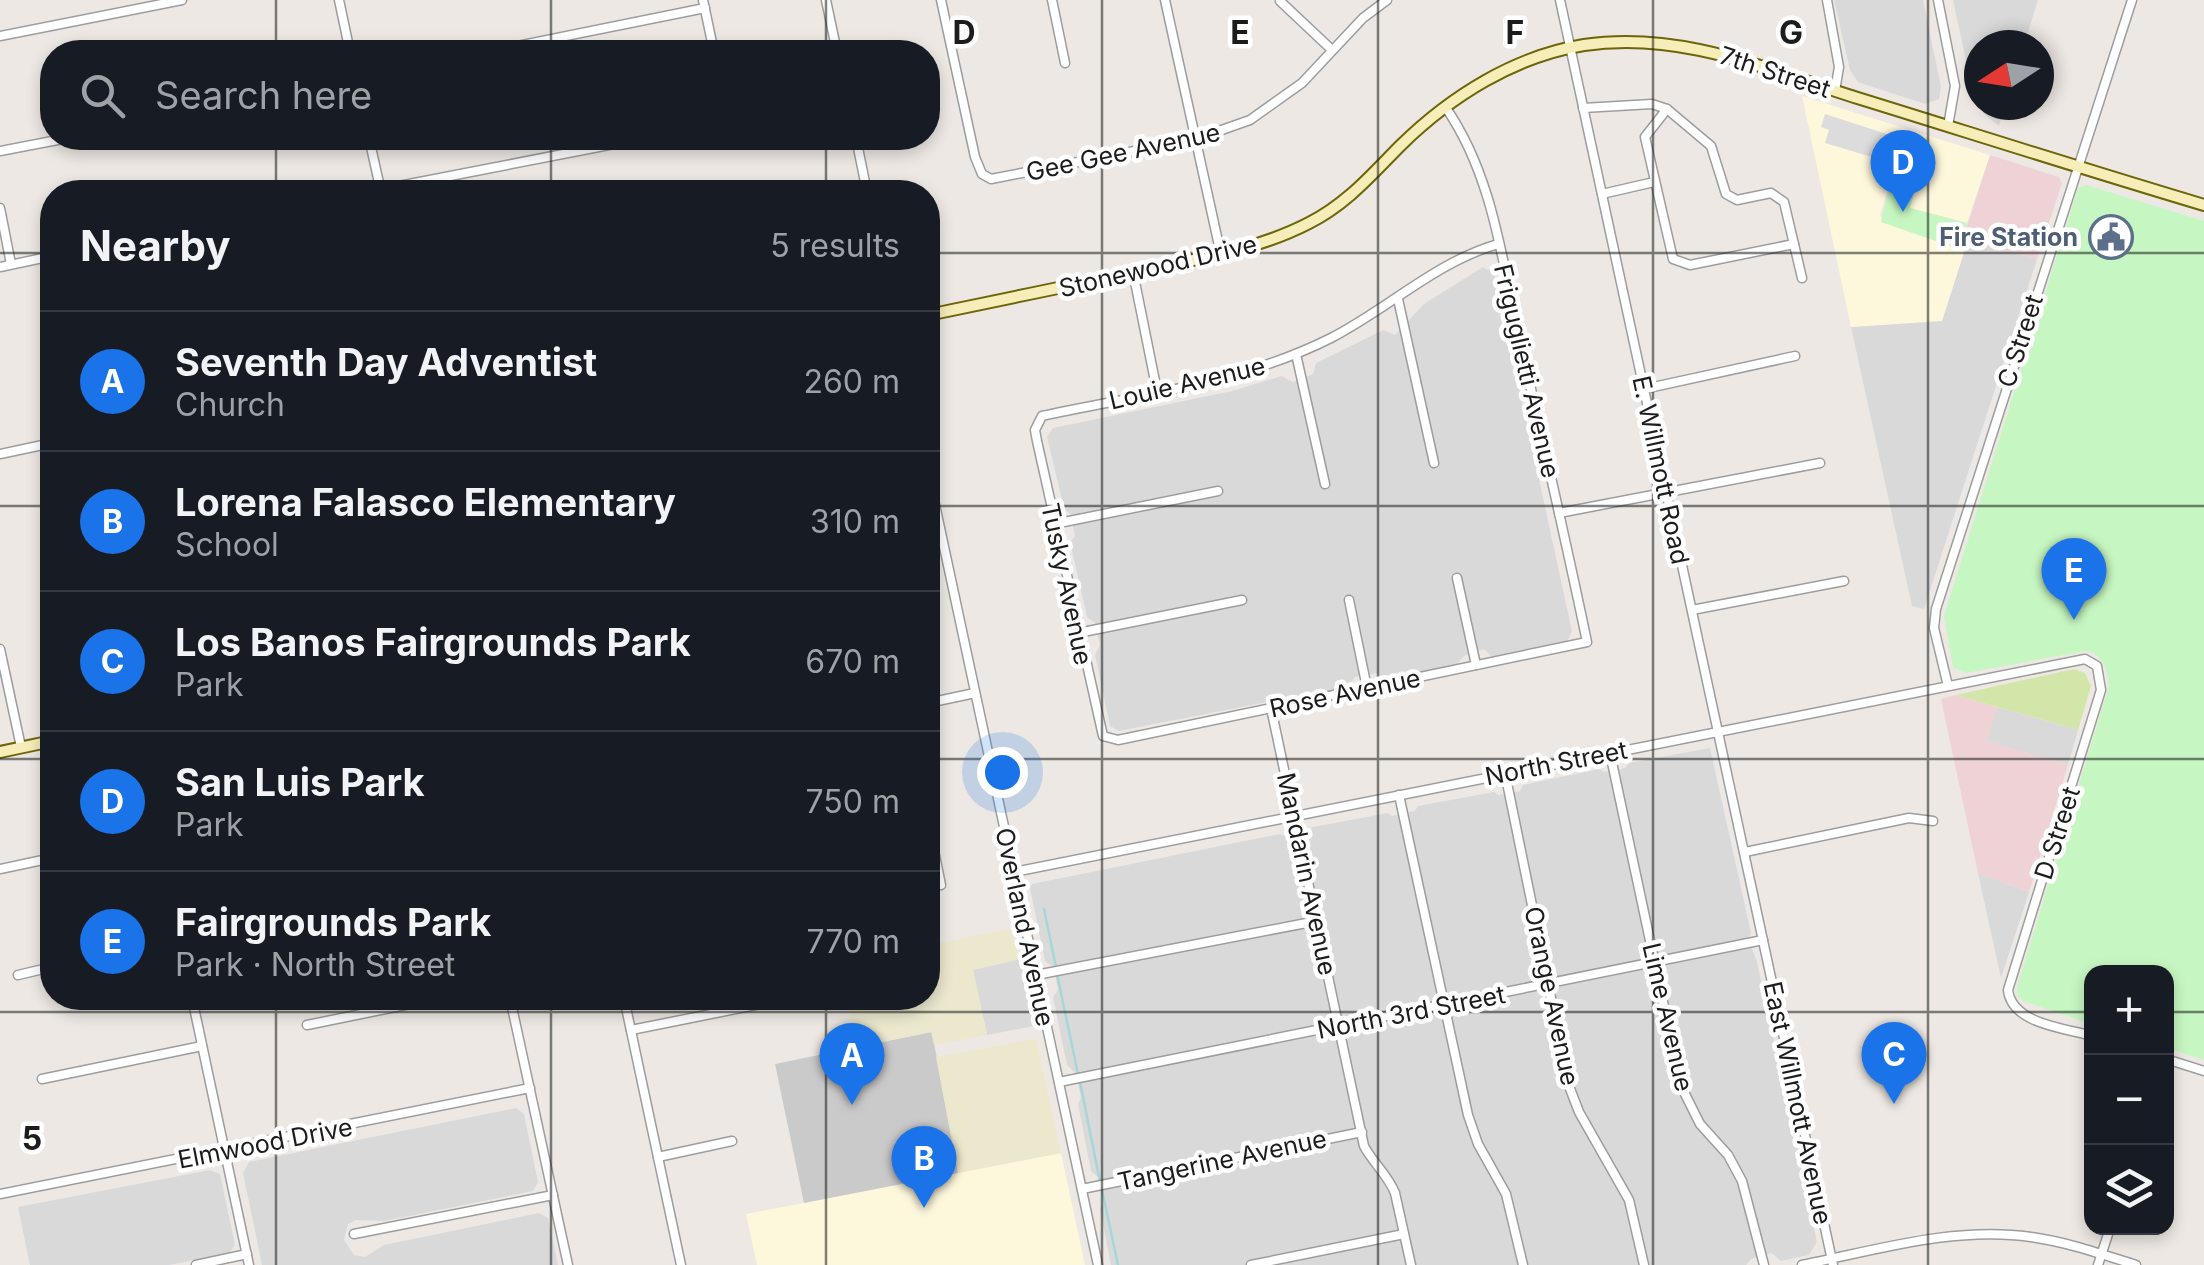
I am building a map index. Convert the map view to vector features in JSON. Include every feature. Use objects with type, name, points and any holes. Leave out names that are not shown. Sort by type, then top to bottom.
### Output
[{"type":"street","points":[[0,36],[182,0]]},
{"type":"street","points":[[339,0],[347,40]]},
{"type":"street","points":[[826,0],[834,40]]},
{"type":"street","name":"Gee Gee Avenue","points":[[941,0],[974,156],[982,174],[992,180],[1196,139],[1250,120],[1302,83],[1386,0]]},
{"type":"street","points":[[1052,0],[1065,63]]},
{"type":"street","points":[[1165,0],[1221,255]]},
{"type":"street","name":"E. Willmott Road","points":[[1560,0],[1764,940]]},
{"type":"street","points":[[1827,0],[1840,67],[1835,92]]},
{"type":"street","points":[[1938,0],[1955,86],[1948,126]]},
{"type":"street","name":"C Street","points":[[1948,686],[1934,628],[1936,609],[2132,0]]},
{"type":"street","points":[[1280,1],[1332,50]]},
{"type":"street","points":[[541,40],[704,4],[712,40]]},
{"type":"street","name":"7th Street","points":[[1570,48],[1634,42],[1687,47],[1747,60],[1835,92],[2204,206]]},
{"type":"street","name":"Stonewood Drive","points":[[940,312],[1221,255],[1276,239],[1324,216],[1350,197],[1410,137],[1446,108],[1504,71],[1570,48]]},
{"type":"street","points":[[1583,108],[1652,104],[1667,109],[1710,146],[1726,194],[1737,200],[1771,193],[1784,202],[1802,278]]},
{"type":"street","name":"Friguglietti Avenue","points":[[1446,108],[1480,169],[1587,642]]},
{"type":"street","points":[[1667,109],[1645,137],[1669,253],[1678,264],[1690,265],[1794,244]]},
{"type":"street","points":[[0,152],[40,144]]},
{"type":"street","points":[[371,150],[378,180]]},
{"type":"street","points":[[435,180],[585,150]]},
{"type":"street","points":[[859,150],[865,180]]},
{"type":"street","points":[[1602,194],[1654,182]]},
{"type":"street","points":[[0,208],[12,264]]},
{"type":"street","name":"Louie Avenue","points":[[1035,430],[1042,416],[1246,372],[1296,354],[1398,299],[1447,263],[1498,244]]},
{"type":"street","points":[[0,267],[40,258]]},
{"type":"street","points":[[1132,272],[1156,391]]},
{"type":"street","points":[[1398,299],[1434,463]]},
{"type":"street","points":[[1296,354],[1325,484]]},
{"type":"street","points":[[1644,389],[1795,356]]},
{"type":"street","name":"Tusky Avenue","points":[[1035,430],[1104,736]]},
{"type":"street","points":[[0,454],[40,446]]},
{"type":"street","points":[[1559,513],[1820,463]]},
{"type":"street","points":[[1054,524],[1218,491]]},
{"type":"street","name":"Overland Avenue","points":[[940,528],[1098,1265]]},
{"type":"street","points":[[1457,578],[1476,665]]},
{"type":"street","points":[[1692,610],[1844,581]]},
{"type":"street","points":[[1078,633],[1242,600]]},
{"type":"street","points":[[1349,600],[1367,688]]},
{"type":"street","name":"Rose Avenue","points":[[1104,736],[1118,740],[1587,642]]},
{"type":"street","points":[[0,649],[21,747]]},
{"type":"street","name":"North Street","points":[[1014,872],[2078,658],[2097,666]]},
{"type":"street","name":"D Street","points":[[2084,1034],[2021,1014],[2010,1000],[2010,982],[2101,690],[2097,666]]},
{"type":"street","points":[[940,700],[975,692]]},
{"type":"street","name":"Mandarin Avenue","points":[[1271,708],[1362,1132],[1374,1165],[1395,1193],[1411,1265]]},
{"type":"street","points":[[0,752],[40,743]]},
{"type":"street","name":"Lime Avenue","points":[[1610,753],[1681,1086],[1700,1124],[1728,1155],[1742,1180],[1764,1265]]},
{"type":"street","name":"Orange Avenue","points":[[1505,774],[1569,1086],[1579,1112],[1628,1200],[1644,1265]]},
{"type":"street","points":[[1398,795],[1474,1134],[1506,1194],[1523,1265]]},
{"type":"street","points":[[1745,852],[1909,818],[1933,821]]},
{"type":"street","points":[[0,869],[40,861]]},
{"type":"street","points":[[940,880],[941,885]]},
{"type":"street","points":[[1036,975],[1316,921]]},
{"type":"street","name":"North 3rd Street","points":[[1058,1082],[1764,940]]},
{"type":"street","name":"East Willmott Avenue","points":[[1764,940],[1833,1262]]},
{"type":"street","points":[[18,974],[40,969]]},
{"type":"street","points":[[194,1010],[250,1265]]},
{"type":"street","points":[[307,1025],[381,1010]]},
{"type":"street","points":[[513,1010],[568,1265]]},
{"type":"street","points":[[627,1010],[681,1265]]},
{"type":"street","points":[[631,1030],[731,1010]]},
{"type":"street","points":[[42,1078],[202,1046]]},
{"type":"street","points":[[2174,1062],[2204,1071]]},
{"type":"street","name":"Elmwood Drive","points":[[0,1194],[530,1088]]},
{"type":"street","name":"Tangerine Avenue","points":[[1082,1189],[1362,1132]]},
{"type":"street","points":[[658,1157],[732,1141]]},
{"type":"street","points":[[354,1234],[553,1195]]},
{"type":"street","points":[[1251,1265],[1404,1234]]},
{"type":"street","points":[[1802,1265],[1833,1262],[1939,1237],[1978,1234],[2032,1237],[2136,1265]]},
{"type":"street","points":[[2098,1265],[2108,1235]]},
{"type":"street","points":[[196,1265],[247,1254]]},
{"type":"shaded area","points":[[1834,0],[1923,0],[1941,87],[1939,99],[1925,104],[1858,82],[1850,70]]},
{"type":"shaded area","points":[[1953,0],[2038,0],[2029,30],[1964,30],[1964,51]]},
{"type":"shaded area","points":[[1802,96],[1990,155],[1967,223],[1910,208],[1894,168],[1880,216],[1960,248],[1963,239],[1968,240],[1942,321],[1851,327]]},
{"type":"shaded area","points":[[1825,114],[1899,138],[1894,156],[1887,155],[1885,161],[1825,143],[1829,130],[1821,127]]},
{"type":"shaded area","points":[[1990,155],[2059,177],[2062,183],[2037,259],[1963,239]]},
{"type":"shaded area","points":[[1968,240],[2037,259],[1924,609],[1912,606],[1851,327],[1942,320]]},
{"type":"shaded area","points":[[1483,267],[1494,273],[1572,631],[1567,642],[1492,657],[1484,649],[1464,656],[1457,664],[1385,679],[1377,673],[1355,677],[1348,686],[1119,731],[1110,726],[1095,655],[1100,645],[1095,623],[1087,617],[1070,542],[1075,536],[1047,437],[1053,428],[1232,391],[1282,376],[1293,382],[1313,374],[1316,363],[1383,330],[1395,335],[1424,304]]},
{"type":"shaded area","points":[[1956,695],[1997,707],[1987,741],[2068,765],[2029,892],[1978,873],[1941,699]]},
{"type":"shaded area","points":[[1997,707],[2078,730],[2068,765],[1986,741]]},
{"type":"shaded area","points":[[1710,748],[1751,933],[1748,938],[1757,962],[1817,1242],[1809,1255],[1781,1261],[1772,1253],[1751,1259],[1746,1265],[1111,1265],[1100,1209],[1104,1202],[1098,1177],[1091,1171],[1076,1074],[1067,1065],[1053,997],[1058,990],[1054,968],[1045,961],[1032,884],[1280,834],[1287,837],[1308,833],[1313,827],[1388,813],[1392,816],[1415,811],[1418,806],[1520,791],[1523,785],[1599,769],[1605,772],[1625,768],[1629,763]]},
{"type":"shaded area","points":[[1978,873],[2029,892],[2001,978]]},
{"type":"shaded area","points":[[1010,929],[1020,959],[973,970],[987,1035],[934,1045],[931,1032],[857,1047],[849,1010],[940,1010],[940,943]]},
{"type":"shaded area","points":[[1020,959],[1034,1026],[987,1035],[973,970]]},
{"type":"shaded area","points":[[932,1032],[958,1173],[804,1203],[775,1064]]},
{"type":"shaded area","points":[[1036,1039],[1061,1153],[958,1173],[936,1057]]},
{"type":"shaded area","points":[[516,1108],[524,1114],[538,1182],[533,1191],[384,1221],[356,1220],[348,1224],[344,1240],[354,1255],[365,1257],[384,1245],[539,1213],[548,1218],[558,1265],[262,1265],[243,1173],[249,1162]]},
{"type":"shaded area","points":[[1061,1153],[1085,1265],[757,1265],[746,1214]]},
{"type":"shaded area","points":[[210,1170],[220,1174],[235,1245],[229,1253],[169,1265],[30,1265],[18,1207]]},
{"type":"green space","points":[[1894,167],[1920,174],[1910,208],[1967,223],[1959,249],[1881,222]]},
{"type":"green space","points":[[2086,185],[2204,221],[2204,1060],[2174,1050],[2174,965],[2084,965],[2084,1022],[2018,996],[2017,987],[2109,686],[2108,674],[2101,659],[2085,651],[1966,673],[1953,667],[1944,616],[2078,188]]},
{"type":"green space","points":[[2074,669],[2085,673],[2091,686],[2078,730],[1956,695]]},
{"type":"waterway","points":[[1044,909],[1056,967]]},
{"type":"waterway","points":[[1057,974],[1078,1074]]},
{"type":"waterway","points":[[1080,1082],[1100,1182]]},
{"type":"waterway","points":[[1102,1190],[1118,1265]]},
{"type":"place","name":"San Luis Park","points":[[1903,212]]},
{"type":"place","name":"Fire Station","points":[[2111,237]]},
{"type":"place","name":"Fairgrounds Park","points":[[2074,620]]},
{"type":"place","name":"Los Banos Fairgrounds Park","points":[[1894,1104]]},
{"type":"place","name":"Seventh Day Adventist","points":[[852,1105]]},
{"type":"place","name":"Lorena Falasco Elementary","points":[[924,1208]]}]
